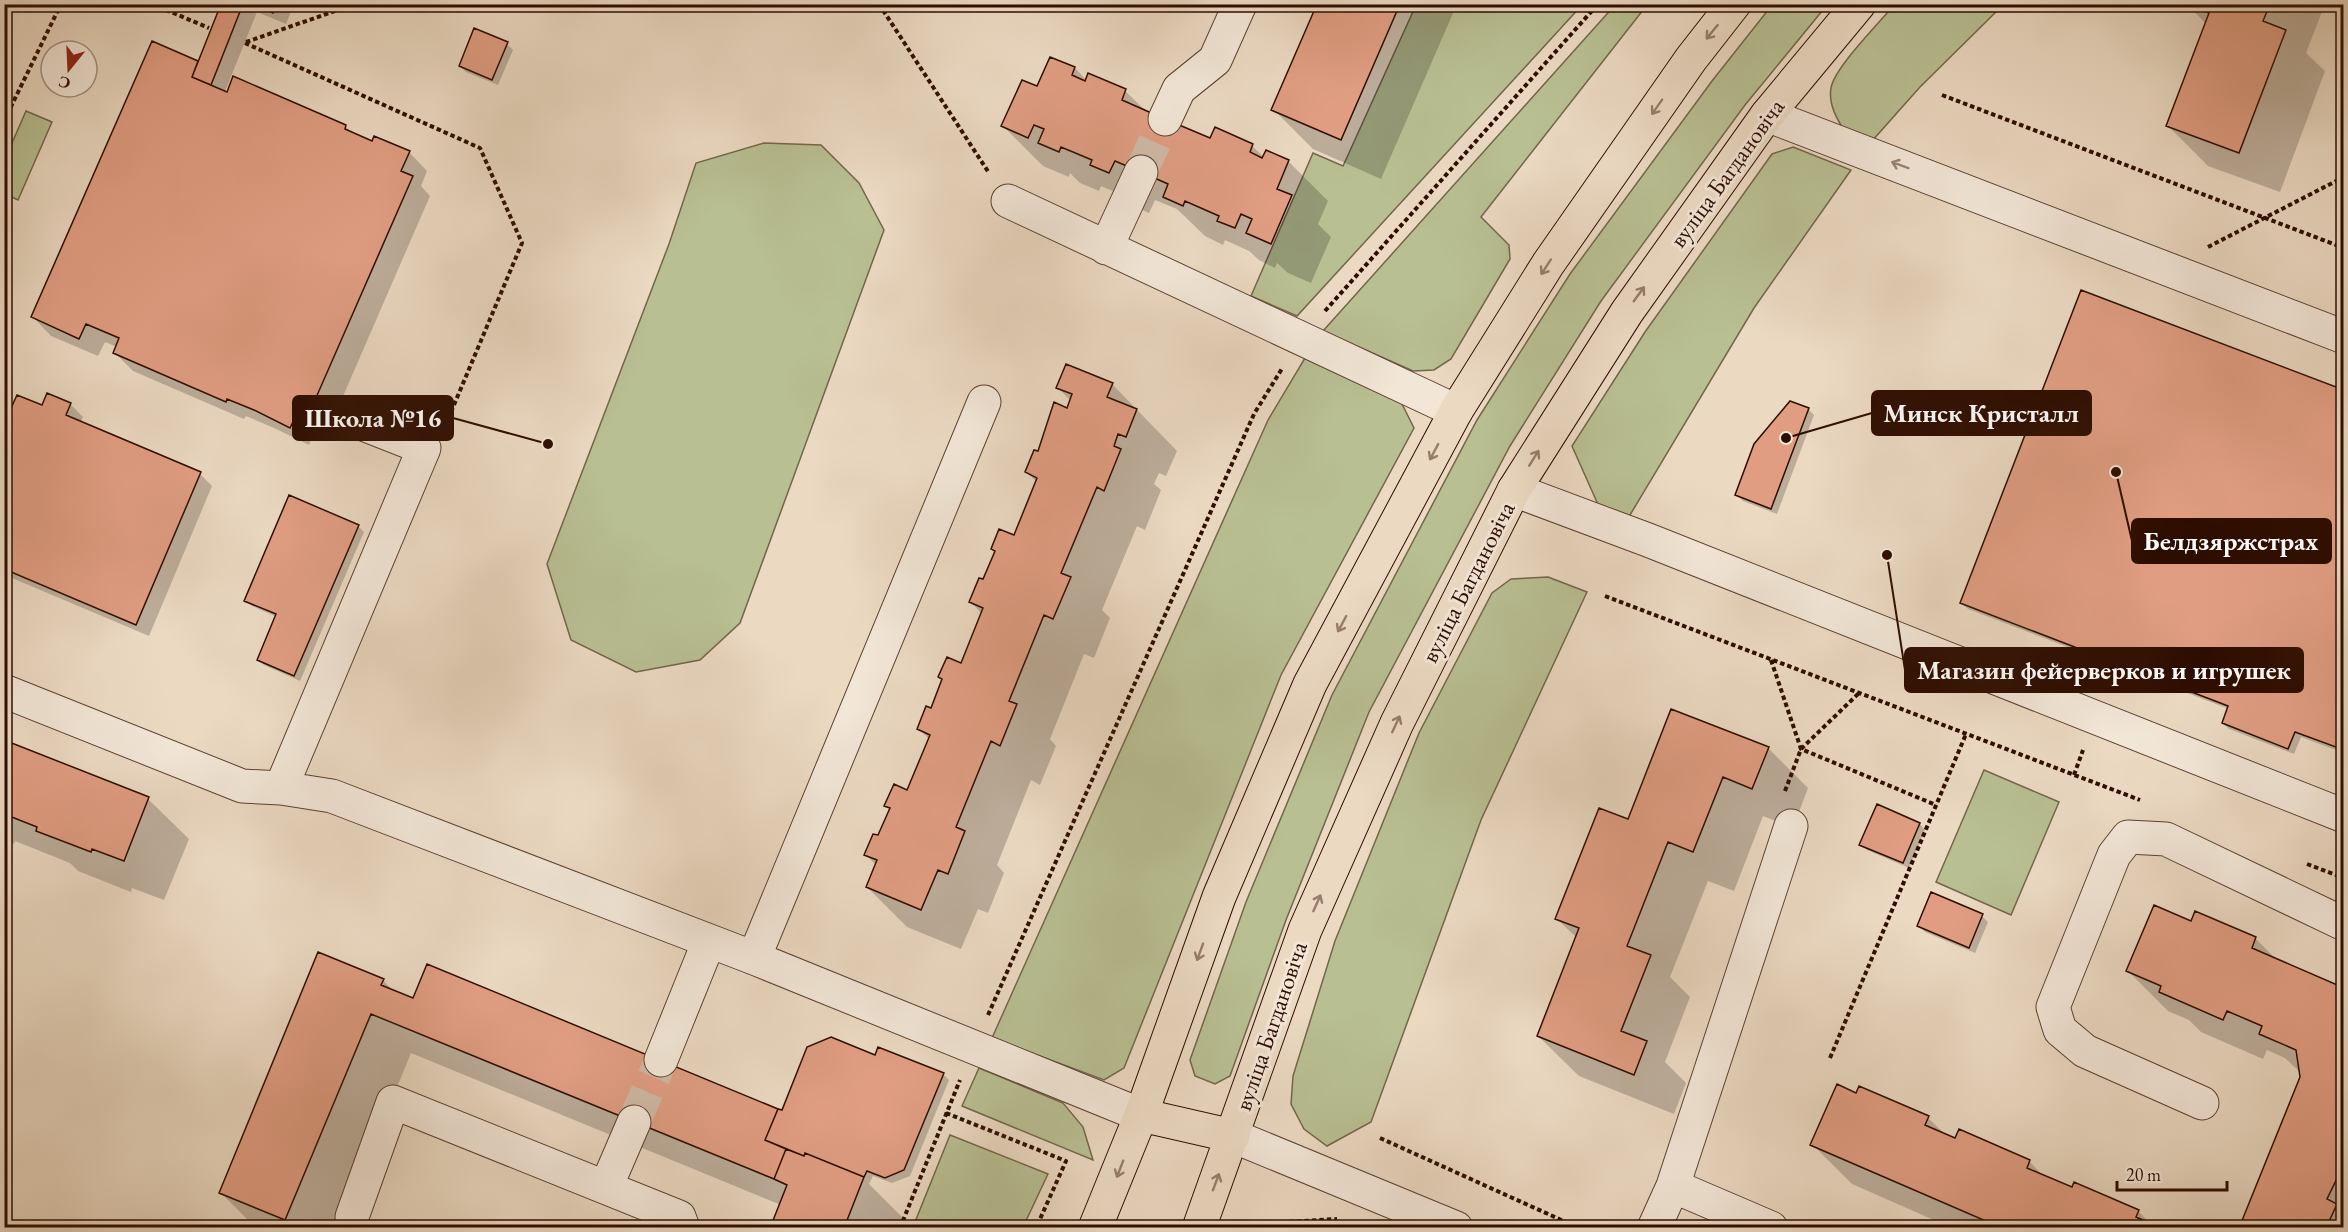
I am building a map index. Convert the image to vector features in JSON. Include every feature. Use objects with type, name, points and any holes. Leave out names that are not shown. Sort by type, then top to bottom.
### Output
[{"type":"main road","points":[[1095,1227],[1141,1115],[1219,897],[1310,684],[1456,411],[1548,264],[1691,59],[1734,4]]},
{"type":"main road","name":"вуліца Багдановіча","points":[[1199,1227],[1305,930],[1397,723],[1514,490],[1627,312],[1767,115],[1859,4]]},
{"type":"main road","points":[[1141,1115],[1233,1136]]},
{"type":"street","points":[[1165,119],[1179,89],[1215,60],[1240,4]]},
{"type":"street","points":[[1767,115],[2343,337]]},
{"type":"street","points":[[1106,248],[1141,172]]},
{"type":"street","points":[[1008,201],[1456,411]]},
{"type":"street","points":[[754,958],[984,402]]},
{"type":"street","points":[[281,788],[424,448],[340,415]]},
{"type":"street","points":[[1514,490],[1648,540],[2343,816]]},
{"type":"street","points":[[4,691],[242,786],[281,788],[332,796],[754,958],[1141,1115]]},
{"type":"street","points":[[1654,1227],[1673,1186],[1791,826]]},
{"type":"street","points":[[2202,1103],[2085,1050],[2060,1030],[2053,1007],[2114,855],[2128,837],[2166,839],[2343,924]]},
{"type":"street","points":[[661,1060],[709,941]]},
{"type":"street","points":[[352,1217],[393,1102],[679,1217],[683,1227]]},
{"type":"street","points":[[606,1187],[634,1122]]},
{"type":"street","points":[[1233,1136],[1456,1227]]},
{"type":"street","points":[[1673,1186],[1772,1227]]},
{"type":"path","points":[[4,121],[61,4]]},
{"type":"path","points":[[152,4],[209,28]]},
{"type":"path","points":[[355,4],[245,43],[480,148],[522,243],[451,412],[424,448]]},
{"type":"path","points":[[879,4],[1008,201]]},
{"type":"path","points":[[900,1227],[973,1048],[1254,414],[1302,337],[1598,4]]},
{"type":"path","points":[[1942,95],[2343,248]]},
{"type":"path","points":[[2167,268],[2343,177]]},
{"type":"path","points":[[1605,596],[2150,804]]},
{"type":"path","points":[[1770,659],[1801,749],[1936,805]]},
{"type":"path","points":[[1791,826],[1780,805],[1801,749],[1859,693]]},
{"type":"path","points":[[1830,1058],[1966,734]]},
{"type":"path","points":[[2301,861],[2343,878]]},
{"type":"path","points":[[946,1113],[1066,1161],[1036,1227]]},
{"type":"path","points":[[1380,1138],[1580,1227]]},
{"type":"path","points":[[1235,1225],[1346,1218]]},
{"type":"green space","points":[[1416,5],[1582,5],[1297,316],[1251,296],[1313,153],[1343,166]]},
{"type":"green space","points":[[1615,5],[1647,5],[1481,217],[1509,245],[1510,259],[1451,359],[1434,370],[1413,371],[1323,331]]},
{"type":"green space","points":[[1772,5],[1827,5],[1745,105],[1601,301],[1510,446],[1369,712],[1286,920],[1230,1076],[1215,1084],[1195,1076],[1190,1060],[1246,902],[1332,695],[1477,420],[1570,274],[1712,81]]},
{"type":"green space","points":[[1894,5],[2003,5],[1920,87],[1871,142],[1845,132],[1832,106],[1831,88],[1840,69],[1858,45]]},
{"type":"green space","points":[[26,111],[52,122],[18,200],[5,194],[5,159]]},
{"type":"green space","points":[[764,143],[821,145],[859,183],[884,230],[740,623],[700,660],[636,672],[571,640],[547,564],[669,244],[696,163]]},
{"type":"green space","points":[[1793,147],[1851,170],[1754,308],[1627,520],[1600,509],[1572,446],[1645,332],[1772,154]]},
{"type":"green space","points":[[1305,358],[1401,402],[1414,428],[1281,675],[1124,1068],[1104,1080],[992,1038],[1268,420]]},
{"type":"green space","points":[[1548,577],[1587,592],[1481,820],[1371,1122],[1327,1146],[1304,1129],[1291,1104],[1293,1076],[1335,941],[1419,733],[1492,593],[1511,579]]},
{"type":"green space","points":[[1984,770],[2059,802],[2011,915],[1936,882]]},
{"type":"green space","points":[[979,1068],[1063,1103],[1083,1127],[1093,1160],[962,1106]]},
{"type":"green space","points":[[950,1135],[1048,1174],[1023,1227],[913,1227]]},
{"type":"building","points":[[221,4],[243,4],[211,85],[192,77]]},
{"type":"building","points":[[253,4],[277,4],[273,13]]},
{"type":"building","points":[[1317,4],[1400,4],[1341,140],[1271,110]]},
{"type":"building","points":[[2187,4],[2270,4],[2263,21],[2286,30],[2239,153],[2166,126],[2209,13]]},
{"type":"building","points":[[474,28],[508,42],[492,80],[459,66]]},
{"type":"building","points":[[152,41],[198,61],[192,77],[227,92],[233,76],[346,125],[345,129],[372,141],[374,136],[410,151],[401,171],[413,176],[308,416],[298,411],[290,428],[254,410],[227,399],[226,402],[113,353],[119,338],[86,324],[79,339],[31,317]]},
{"type":"building","points":[[1050,57],[1075,67],[1072,75],[1085,81],[1088,73],[1126,89],[1122,100],[1165,119],[1210,138],[1215,127],[1253,144],[1250,152],[1262,158],[1266,150],[1289,160],[1277,189],[1292,195],[1271,244],[1246,233],[1252,219],[1241,214],[1235,228],[1217,221],[1219,216],[1185,201],[1183,206],[1163,197],[1168,184],[1141,172],[1115,161],[1109,173],[1090,165],[1092,160],[1061,147],[1059,152],[1038,143],[1044,129],[1034,125],[1028,138],[1001,126],[1022,80],[1037,86]]},
{"type":"building","points":[[2081,290],[2344,390],[2344,750],[2295,732],[2288,749],[2222,723],[2228,706],[1960,603]]},
{"type":"building","points":[[1066,364],[1113,383],[1107,397],[1137,409],[1126,437],[1118,434],[1114,446],[1121,449],[1104,491],[1097,487],[1061,573],[1071,577],[1053,619],[1044,615],[1009,701],[1017,704],[1000,746],[991,741],[956,827],[965,831],[948,874],[938,870],[921,910],[866,887],[877,860],[864,855],[873,834],[878,835],[890,808],[884,806],[894,784],[907,790],[930,735],[917,729],[926,706],[931,708],[942,679],[938,677],[947,657],[961,663],[983,608],[969,602],[979,578],[983,579],[995,551],[991,549],[999,529],[1014,535],[1037,478],[1025,472],[1034,450],[1038,451],[1054,402],[1067,408],[1072,394],[1056,388]]},
{"type":"building","points":[[47,393],[71,403],[66,415],[201,472],[136,625],[4,569],[4,466],[7,460],[4,459],[4,424],[17,395],[42,405]]},
{"type":"building","points":[[1790,401],[1809,408],[1771,509],[1735,495],[1754,444]]},
{"type":"building","points":[[289,495],[359,525],[294,676],[257,660],[276,614],[244,601]]},
{"type":"building","points":[[1671,709],[1769,747],[1752,789],[1723,777],[1693,852],[1668,842],[1627,946],[1651,955],[1621,1031],[1647,1041],[1634,1075],[1537,1036],[1579,928],[1555,919],[1599,808],[1628,819]]},
{"type":"building","points":[[4,740],[149,797],[124,861],[92,849],[91,852],[36,831],[37,827],[4,814]]},
{"type":"building","points":[[1877,804],[1920,823],[1903,863],[1859,845]]},
{"type":"building","points":[[1931,892],[1983,914],[1969,948],[1917,926]]},
{"type":"building","points":[[2154,905],[2191,921],[2195,911],[2256,937],[2252,948],[2342,987],[2344,1164],[2327,1199],[2337,1204],[2326,1228],[2233,1228],[2241,1223],[2300,1077],[2296,1050],[2259,1034],[2262,1026],[2227,1011],[2223,1020],[2159,992],[2161,986],[2126,971]]},
{"type":"building","points":[[318,952],[384,979],[381,985],[413,998],[427,964],[778,1109],[765,1140],[786,1149],[774,1179],[371,1014],[285,1220],[219,1193]]},
{"type":"building","points":[[831,1037],[875,1055],[878,1047],[944,1073],[904,1170],[885,1178],[867,1171],[864,1177],[805,1153],[804,1156],[765,1140],[778,1109],[782,1110],[807,1047]]},
{"type":"building","points":[[1837,1084],[1856,1093],[1859,1086],[1929,1116],[1925,1125],[1955,1138],[1959,1129],[2030,1160],[2027,1168],[2072,1187],[2074,1182],[2139,1210],[2136,1217],[2152,1224],[2151,1228],[2002,1228],[1810,1145]]},
{"type":"building","points":[[786,1149],[804,1156],[805,1153],[864,1177],[844,1228],[770,1228],[787,1185],[774,1179]]},
{"type":"tunnel","points":[[1141,172],[1165,119]]},
{"type":"tunnel","points":[[634,1122],[661,1060]]},
{"type":"place","name":"Минск Кристалл","points":[[1786,438]]},
{"type":"place","name":"Школа №16","points":[[548,444]]},
{"type":"place","name":"Белдзяржстрах","points":[[2116,472]]},
{"type":"place","name":"Магазин фейерверков и игрушек","points":[[1887,555]]}]
